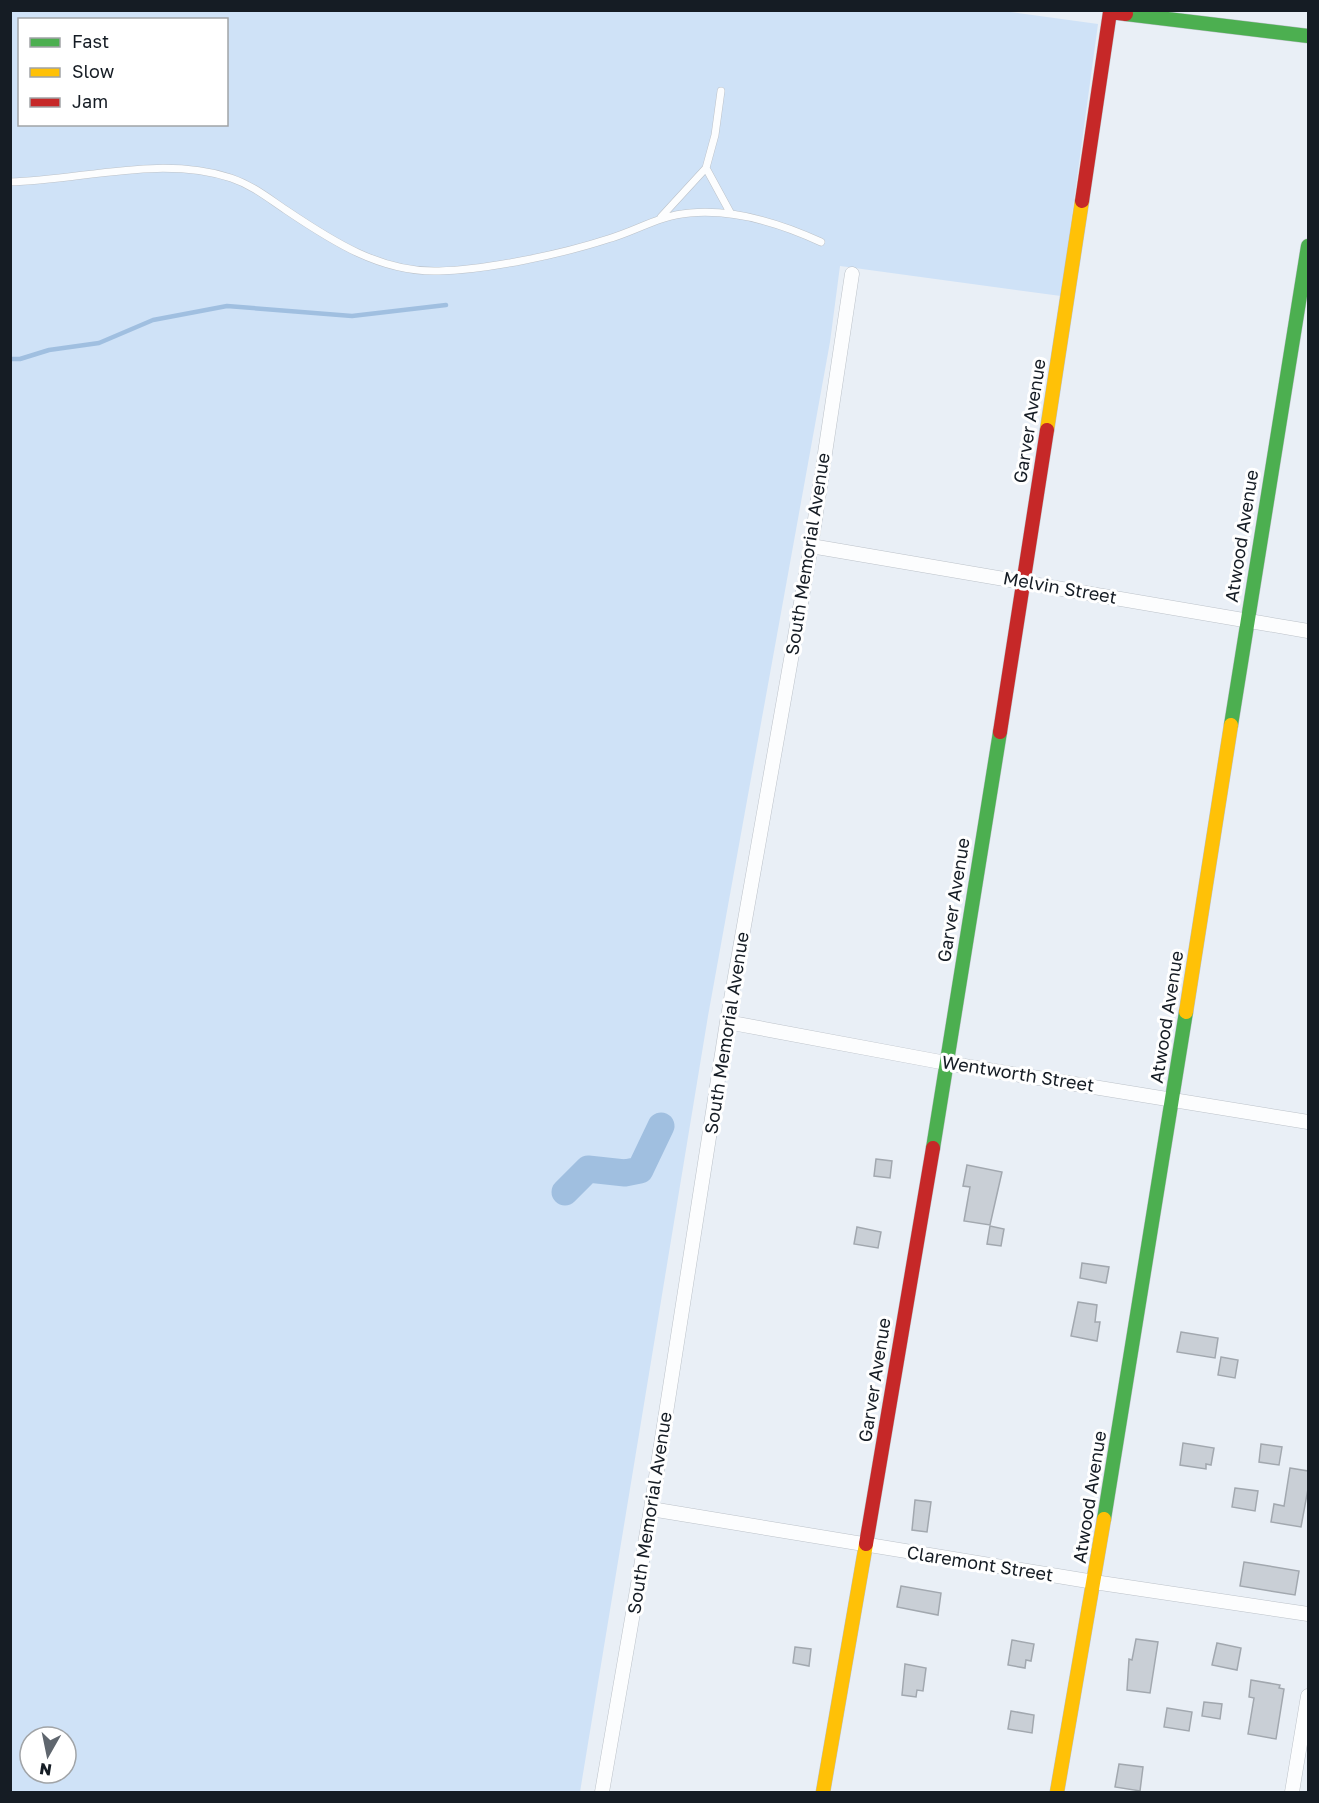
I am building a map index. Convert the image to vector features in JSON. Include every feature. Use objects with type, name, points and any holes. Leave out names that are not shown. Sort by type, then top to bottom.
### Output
[{"type":"street","name":"Garver Avenue","points":[[822,1792],[867,1545],[1024,581],[1110,12],[1308,36]]},
{"type":"street","name":"Atwood Avenue","points":[[1057,1792],[1094,1582],[1246,621],[1308,246]]},
{"type":"street","name":"South Memorial Avenue","points":[[602,1792],[651,1509],[727,1022],[811,546],[852,274]]},
{"type":"street","name":"Melvin Street","points":[[811,546],[1308,631]]},
{"type":"street","name":"Wentworth Street","points":[[727,1022],[946,1063],[1308,1122]]},
{"type":"street","name":"Claremont Street","points":[[651,1509],[1094,1582],[1308,1614]]},
{"type":"street","points":[[1292,1792],[1308,1696]]},
{"type":"lane","points":[[660,218],[706,168],[715,135],[721,91]]},
{"type":"lane","points":[[10,182],[155,168],[195,171],[230,178],[250,186],[319,232],[360,254],[400,269],[439,271],[501,264],[609,239],[660,218],[690,213],[731,214],[783,224],[821,242]]},
{"type":"lane","points":[[706,168],[731,214]]},
{"type":"shaded area","points":[[996,10],[1098,24],[1061,296],[840,266],[830,342],[708,1016],[580,1792],[11,1792],[11,11]]},
{"type":"building","points":[[876,1159],[892,1161],[890,1178],[874,1176]]},
{"type":"building","points":[[967,1165],[1002,1172],[990,1225],[964,1221],[970,1187],[963,1186]]},
{"type":"building","points":[[990,1226],[1004,1229],[1001,1246],[987,1244]]},
{"type":"building","points":[[857,1227],[881,1232],[878,1248],[854,1244]]},
{"type":"building","points":[[1082,1263],[1109,1267],[1106,1283],[1080,1278]]},
{"type":"building","points":[[1078,1302],[1097,1305],[1095,1322],[1100,1322],[1097,1341],[1071,1336]]},
{"type":"building","points":[[1181,1332],[1218,1338],[1215,1358],[1177,1352]]},
{"type":"building","points":[[1221,1357],[1238,1360],[1235,1378],[1218,1375]]},
{"type":"building","points":[[1183,1443],[1214,1448],[1211,1465],[1206,1464],[1206,1469],[1180,1465]]},
{"type":"building","points":[[1261,1444],[1282,1447],[1279,1465],[1259,1462]]},
{"type":"building","points":[[1290,1468],[1308,1471],[1308,1489],[1301,1527],[1271,1522],[1274,1504],[1284,1506]]},
{"type":"building","points":[[1235,1488],[1258,1491],[1255,1511],[1232,1507]]},
{"type":"building","points":[[915,1500],[931,1502],[927,1532],[912,1530]]},
{"type":"building","points":[[1244,1562],[1299,1571],[1295,1595],[1240,1586]]},
{"type":"building","points":[[901,1586],[941,1593],[938,1615],[897,1607]]},
{"type":"building","points":[[1136,1639],[1158,1642],[1150,1693],[1127,1690],[1129,1659],[1132,1660]]},
{"type":"building","points":[[1012,1640],[1034,1644],[1031,1661],[1026,1660],[1025,1668],[1008,1665]]},
{"type":"building","points":[[1217,1643],[1241,1648],[1237,1670],[1212,1665]]},
{"type":"building","points":[[795,1647],[811,1649],[809,1666],[793,1663]]},
{"type":"building","points":[[905,1664],[926,1668],[923,1691],[917,1690],[916,1697],[902,1695]]},
{"type":"building","points":[[1251,1680],[1280,1685],[1279,1688],[1284,1689],[1276,1739],[1248,1734],[1254,1698],[1249,1697]]},
{"type":"building","points":[[1204,1702],[1222,1704],[1220,1719],[1202,1716]]},
{"type":"building","points":[[1167,1708],[1192,1712],[1189,1731],[1164,1727]]},
{"type":"building","points":[[1011,1711],[1034,1715],[1032,1733],[1008,1729]]},
{"type":"building","points":[[1119,1764],[1143,1767],[1140,1791],[1115,1787]]},
{"type":"waterway","points":[[10,359],[20,359],[49,350],[99,343],[153,320],[227,306],[352,316],[446,305]]},
{"type":"waterway","points":[[565,1192],[588,1169],[625,1173],[640,1170],[661,1126]]},
{"type":"traffic: fast","points":[[1126,14],[1308,36]]},
{"type":"traffic: fast","points":[[1231,725],[1308,246]]},
{"type":"traffic: fast","points":[[933,1148],[1000,732]]},
{"type":"traffic: fast","points":[[1104,1519],[1186,1012]]},
{"type":"traffic: slow","points":[[1047,430],[1082,201]]},
{"type":"traffic: slow","points":[[1186,1012],[1231,725]]},
{"type":"traffic: slow","points":[[1057,1792],[1104,1519]]},
{"type":"traffic: slow","points":[[823,1792],[866,1544]]},
{"type":"traffic: jam","points":[[1082,201],[1110,12],[1126,14]]},
{"type":"traffic: jam","points":[[1000,732],[1047,430]]},
{"type":"traffic: jam","points":[[866,1544],[933,1148]]}]
